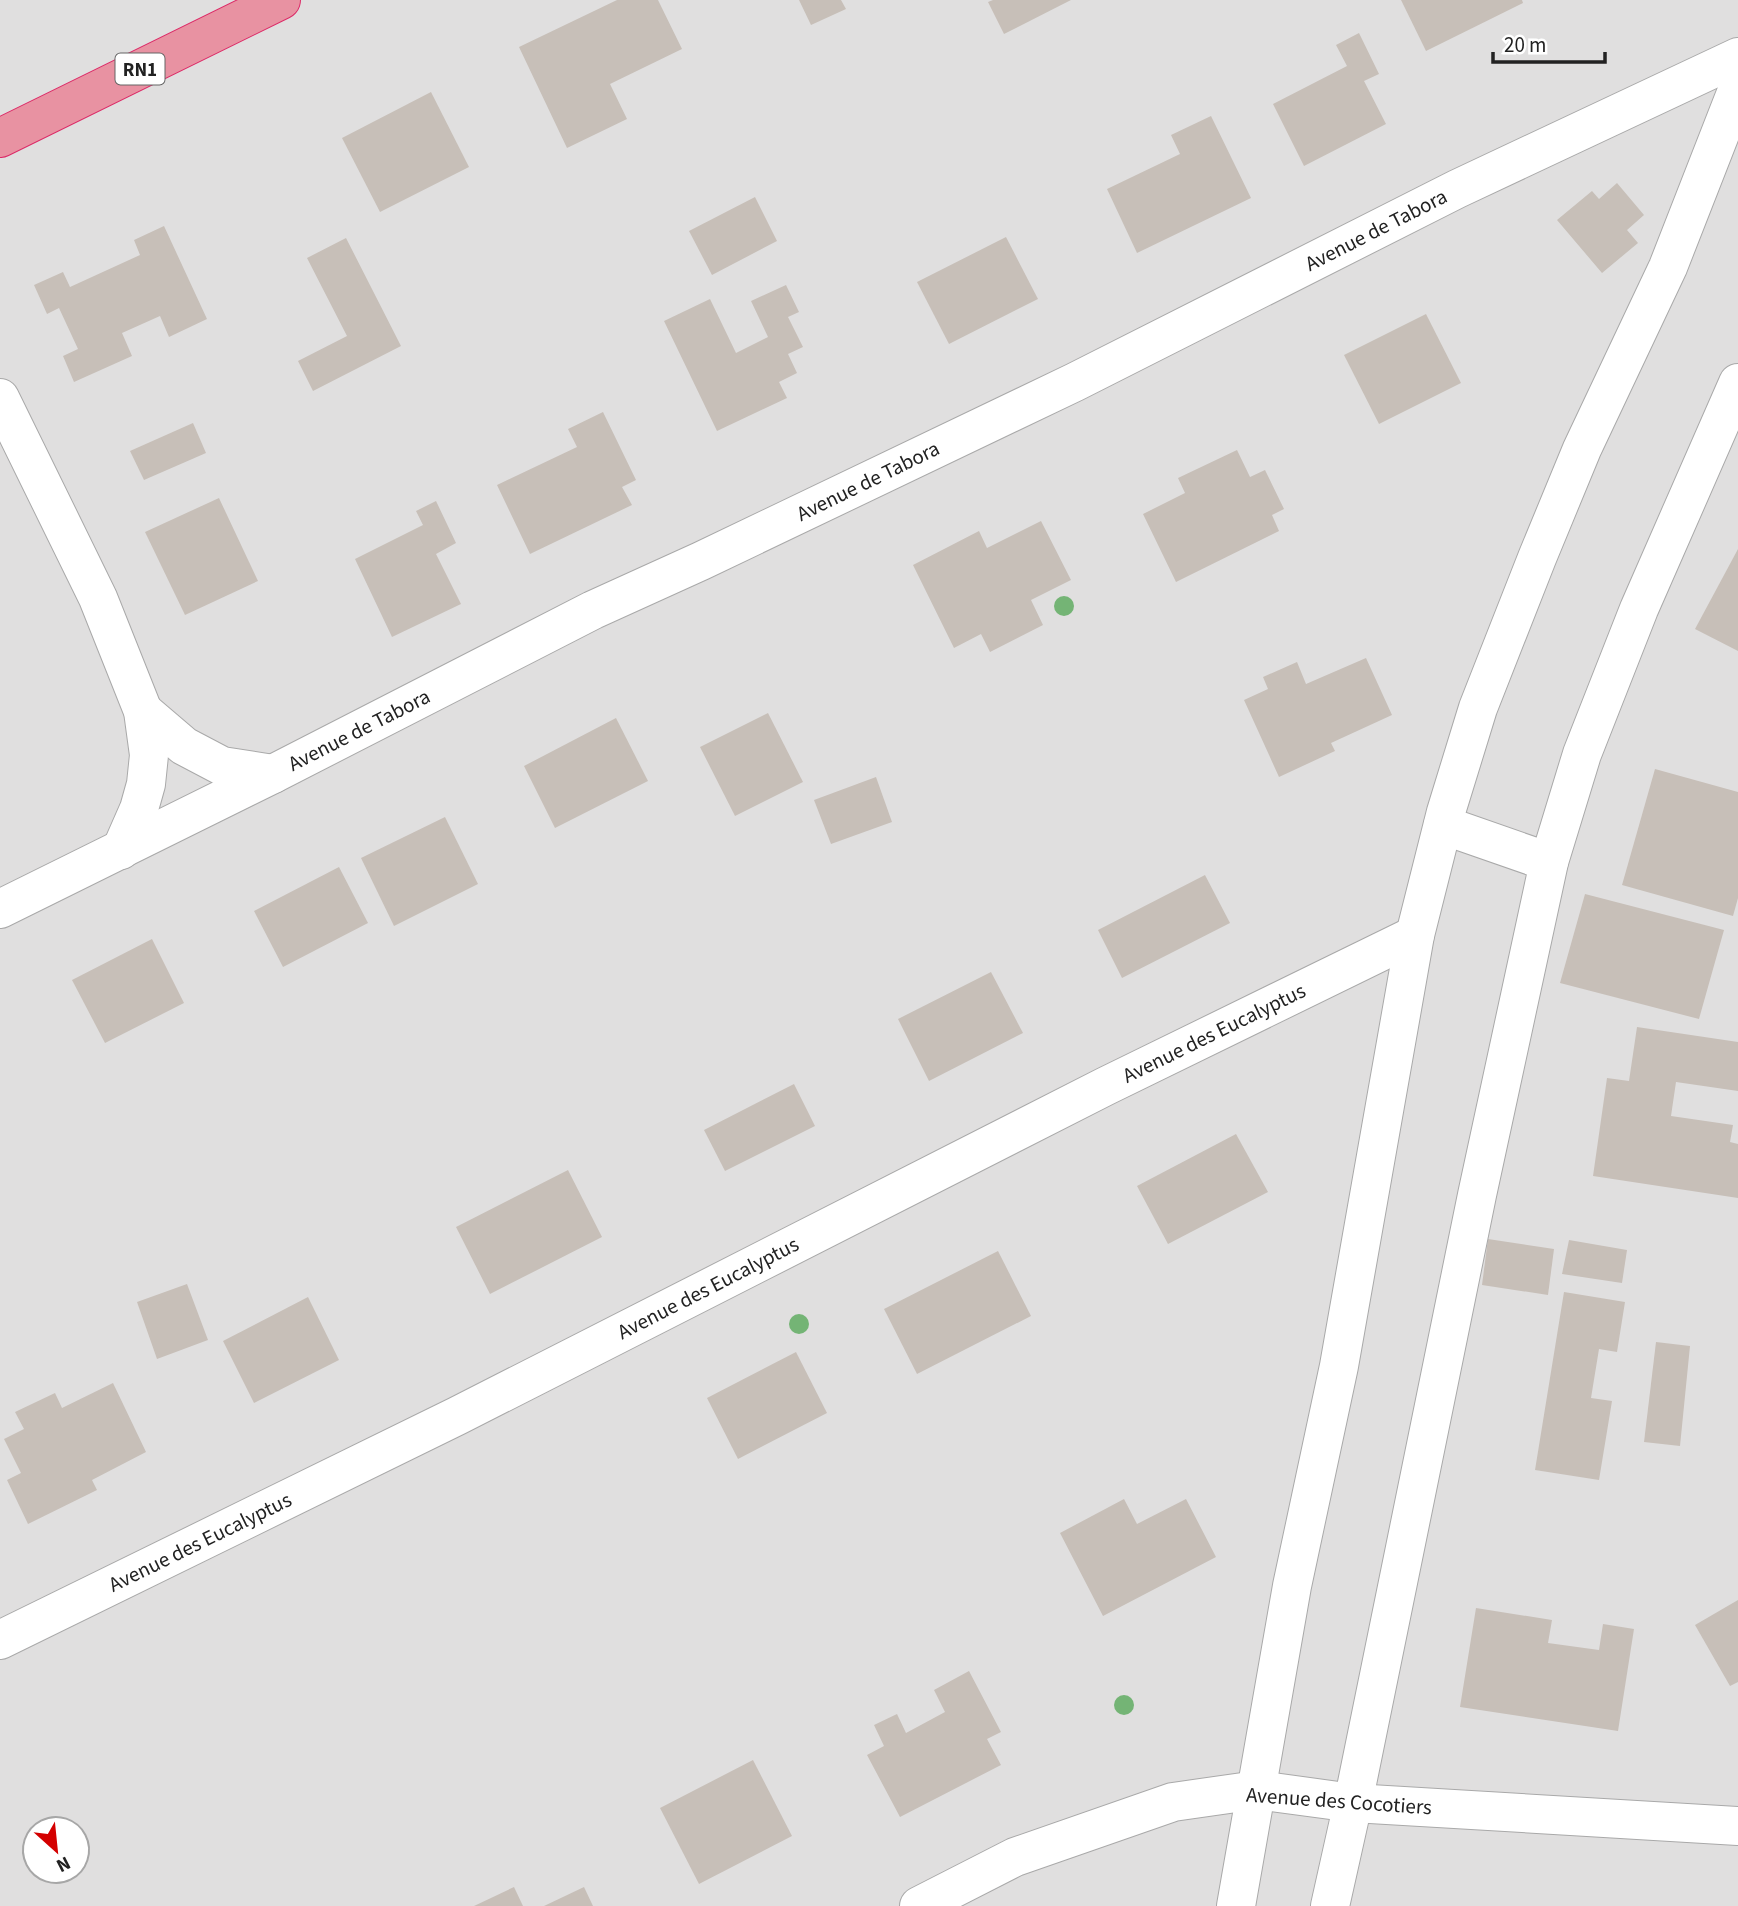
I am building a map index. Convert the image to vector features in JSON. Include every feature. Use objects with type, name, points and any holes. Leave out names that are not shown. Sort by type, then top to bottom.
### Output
[{"type":"highway","name":"RN1","points":[[0,138],[281,0]]},
{"type":"street","name":"Avenue de Tabora","points":[[0,909],[273,774],[593,610],[1075,382],[1457,189],[1738,57]]},
{"type":"street","points":[[1236,1906],[1293,1586],[1339,1366],[1415,935],[1443,825],[1478,708],[1532,570],[1583,449],[1668,267],[1738,88]]},
{"type":"street","points":[[1330,1906],[1477,1195],[1549,862],[1582,754],[1639,609],[1738,383]]},
{"type":"street","points":[[0,398],[98,598],[143,711],[149,755],[146,784],[139,809],[121,850]]},
{"type":"street","points":[[143,711],[184,746],[222,766],[273,774]]},
{"type":"street","points":[[1443,825],[1549,862]]},
{"type":"street","name":"Avenue des Eucalyptus","points":[[0,1640],[457,1416],[1106,1086],[1415,935]]},
{"type":"street","name":"Avenue des Cocotiers","points":[[919,1906],[1014,1857],[1173,1802],[1257,1790],[1353,1803],[1738,1826]]},
{"type":"shaded area","points":[[0,0],[1738,0],[1738,1906],[0,1906]]},
{"type":"building","points":[[617,0],[658,0],[682,49],[610,84],[627,119],[567,148],[519,47]]},
{"type":"building","points":[[799,0],[841,0],[846,9],[811,25]]},
{"type":"building","points":[[1071,0],[1004,34],[988,2]]},
{"type":"building","points":[[1401,0],[1522,0],[1523,3],[1426,51]]},
{"type":"building","points":[[1359,33],[1379,74],[1364,81],[1386,124],[1304,166],[1273,104],[1347,66],[1336,45]]},
{"type":"building","points":[[431,92],[469,167],[380,212],[342,138]]},
{"type":"building","points":[[1211,116],[1251,198],[1137,253],[1107,189],[1180,154],[1171,135]]},
{"type":"building","points":[[1617,183],[1644,215],[1627,230],[1638,243],[1602,273],[1557,220],[1592,191],[1599,199]]},
{"type":"building","points":[[755,197],[777,241],[712,275],[689,231]]},
{"type":"building","points":[[164,226],[207,319],[169,337],[160,316],[122,333],[132,356],[74,382],[63,356],[78,349],[59,308],[47,314],[34,285],[63,272],[70,287],[140,255],[134,240]]},
{"type":"building","points":[[1006,237],[1038,299],[949,344],[917,282]]},
{"type":"building","points":[[346,238],[401,346],[313,391],[298,361],[347,336],[307,258]]},
{"type":"building","points":[[786,285],[799,312],[788,317],[803,347],[788,354],[797,373],[779,382],[787,398],[717,431],[664,321],[710,299],[736,353],[768,337],[751,301]]},
{"type":"building","points":[[1426,314],[1461,383],[1379,424],[1344,355]]},
{"type":"building","points":[[603,412],[636,480],[622,487],[632,505],[530,554],[497,485],[577,447],[568,429]]},
{"type":"building","points":[[193,423],[206,453],[144,480],[130,451]]},
{"type":"building","points":[[1237,450],[1250,477],[1265,470],[1284,509],[1272,515],[1279,531],[1176,582],[1143,514],[1185,493],[1178,478]]},
{"type":"building","points":[[219,498],[258,581],[185,615],[145,532]]},
{"type":"building","points":[[436,501],[456,543],[436,554],[461,604],[392,637],[355,559],[423,525],[416,511]]},
{"type":"building","points":[[1041,521],[1071,580],[1031,600],[1043,625],[990,652],[981,634],[954,648],[913,565],[979,531],[987,548]]},
{"type":"building","points":[[1738,549],[1738,651],[1695,629]]},
{"type":"building","points":[[1366,658],[1392,715],[1331,743],[1335,751],[1279,777],[1244,700],[1268,689],[1263,677],[1297,662],[1306,684]]},
{"type":"building","points":[[768,713],[803,782],[735,816],[700,747]]},
{"type":"building","points":[[616,718],[648,781],[555,828],[524,766]]},
{"type":"building","points":[[1655,769],[1738,792],[1738,898],[1733,916],[1622,885]]},
{"type":"building","points":[[876,777],[892,822],[831,844],[814,800]]},
{"type":"building","points":[[445,817],[478,884],[394,926],[361,858]]},
{"type":"building","points":[[339,867],[368,923],[283,967],[254,911]]},
{"type":"building","points":[[1205,875],[1230,923],[1122,978],[1098,930]]},
{"type":"building","points":[[1585,894],[1724,930],[1699,1019],[1560,983]]},
{"type":"building","points":[[152,939],[184,1003],[105,1043],[72,980]]},
{"type":"building","points":[[991,972],[1023,1033],[929,1081],[898,1019]]},
{"type":"building","points":[[1637,1027],[1738,1042],[1738,1091],[1676,1082],[1671,1116],[1733,1125],[1730,1142],[1738,1144],[1738,1198],[1593,1176],[1607,1078],[1629,1081]]},
{"type":"building","points":[[794,1084],[815,1126],[725,1171],[704,1130]]},
{"type":"building","points":[[1236,1134],[1268,1192],[1168,1244],[1137,1186]]},
{"type":"building","points":[[568,1170],[602,1237],[490,1294],[456,1227]]},
{"type":"building","points":[[1488,1239],[1554,1249],[1548,1295],[1482,1285]]},
{"type":"building","points":[[1569,1240],[1627,1250],[1622,1283],[1562,1274]]},
{"type":"building","points":[[998,1251],[1031,1316],[917,1374],[884,1309]]},
{"type":"building","points":[[187,1284],[208,1340],[157,1359],[137,1302]]},
{"type":"building","points":[[1564,1292],[1625,1302],[1617,1352],[1599,1349],[1591,1398],[1612,1401],[1599,1480],[1535,1470]]},
{"type":"building","points":[[308,1297],[339,1360],[254,1403],[223,1341]]},
{"type":"building","points":[[1656,1342],[1690,1346],[1680,1446],[1644,1442]]},
{"type":"building","points":[[796,1352],[827,1413],[738,1459],[707,1398]]},
{"type":"building","points":[[113,1383],[146,1452],[92,1480],[97,1490],[28,1524],[7,1480],[21,1473],[4,1439],[24,1429],[15,1412],[55,1393],[62,1408]]},
{"type":"building","points":[[1124,1499],[1137,1524],[1186,1499],[1216,1557],[1103,1616],[1060,1533]]},
{"type":"building","points":[[1738,1600],[1738,1682],[1730,1686],[1695,1625]]},
{"type":"building","points":[[1476,1608],[1552,1620],[1548,1643],[1599,1650],[1603,1624],[1634,1629],[1618,1731],[1460,1707]]},
{"type":"building","points":[[969,1671],[1001,1732],[987,1739],[1001,1765],[900,1817],[867,1755],[884,1746],[874,1725],[897,1714],[906,1733],[945,1712],[934,1690]]},
{"type":"building","points":[[753,1760],[792,1836],[699,1884],[660,1808]]},
{"type":"building","points":[[514,1887],[523,1906],[474,1906]]},
{"type":"building","points":[[584,1887],[593,1906],[544,1906]]}]
